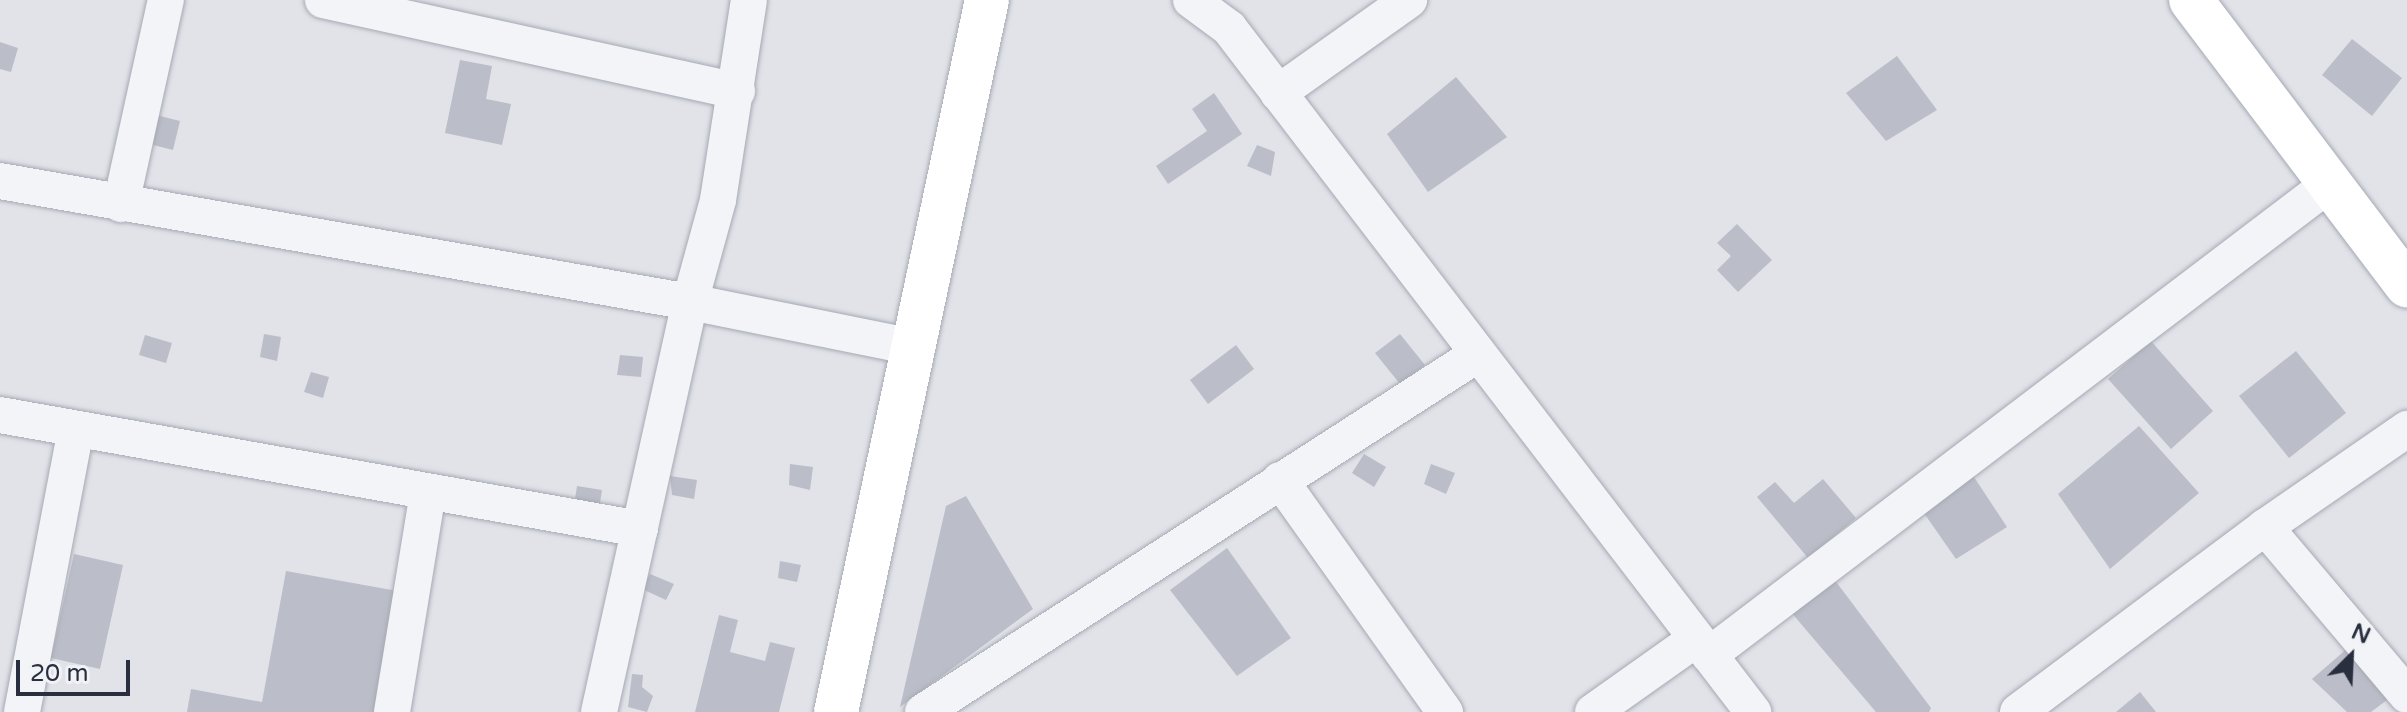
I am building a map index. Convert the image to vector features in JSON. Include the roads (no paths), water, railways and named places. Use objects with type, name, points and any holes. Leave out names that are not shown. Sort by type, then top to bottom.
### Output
[{"type":"street","points":[[121,204],[166,0]]},
{"type":"street","points":[[323,0],[737,91]]},
{"type":"street","points":[[599,712],[690,302],[718,200],[749,0]]},
{"type":"street","points":[[836,712],[987,0]]},
{"type":"street","points":[[1191,0],[1229,28],[1753,712]]},
{"type":"street","points":[[1278,93],[1409,0]]},
{"type":"street","points":[[2191,0],[2407,286]]},
{"type":"street","points":[[0,181],[690,302],[913,347]]},
{"type":"street","points":[[1593,712],[1702,647],[2328,185]]},
{"type":"street","points":[[923,712],[1478,354]]},
{"type":"street","points":[[0,415],[640,529]]},
{"type":"street","points":[[22,712],[76,429]]},
{"type":"street","points":[[2018,712],[2265,527],[2407,429]]},
{"type":"street","points":[[1280,480],[1445,712]]},
{"type":"street","points":[[392,712],[428,492]]},
{"type":"street","points":[[2265,527],[2407,695]]}]
